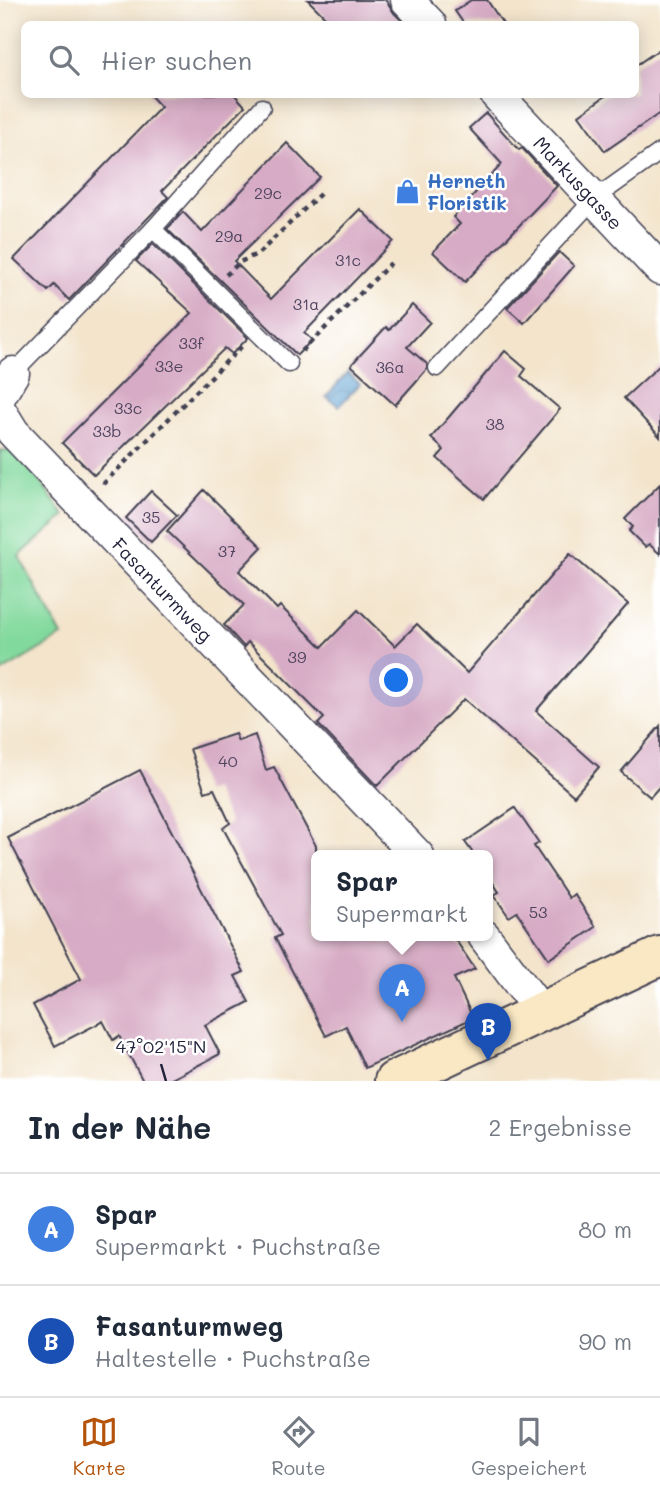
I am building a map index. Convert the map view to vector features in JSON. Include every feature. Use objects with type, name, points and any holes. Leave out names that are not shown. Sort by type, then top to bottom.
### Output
[{"type":"main road","points":[[394,1081],[660,956]]},
{"type":"street","points":[[407,0],[427,21]]},
{"type":"street","name":"Markusgasse","points":[[500,98],[660,269]]},
{"type":"street","name":"Fasanturmweg","points":[[0,411],[13,432],[412,850]]},
{"type":"street","points":[[488,941],[539,1013]]},
{"type":"lane","points":[[6,384],[153,229],[262,107]]},
{"type":"lane","points":[[437,368],[594,199],[660,152]]},
{"type":"lane","points":[[153,229],[289,365]]},
{"type":"path","points":[[212,288],[240,262],[259,253],[320,194]]},
{"type":"path","points":[[289,365],[394,260]]},
{"type":"path","points":[[100,486],[257,332]]},
{"type":"green space","points":[[0,450],[17,451],[65,516],[19,556],[62,636],[0,673]]},
{"type":"water","points":[[348,372],[360,384],[339,406],[326,397]]},
{"type":"building","points":[[308,0],[386,0],[402,21],[329,21]]},
{"type":"building","points":[[471,0],[487,0],[501,21],[462,21],[455,11]]},
{"type":"building","points":[[660,49],[660,113],[605,151],[579,115],[602,98],[639,98],[639,63]]},
{"type":"building","points":[[153,98],[238,98],[245,106],[162,191],[168,197],[69,300],[54,285],[48,291],[14,259],[161,107]]},
{"type":"building","points":[[486,113],[519,150],[522,148],[557,186],[465,282],[433,252],[460,224],[453,217],[502,164],[469,128]]},
{"type":"building","points":[[287,143],[320,177],[234,261],[271,299],[360,209],[393,241],[304,333],[312,340],[297,355],[167,229],[183,212],[202,232]]},
{"type":"building","points":[[153,244],[248,338],[232,354],[225,348],[94,475],[62,443],[192,313],[136,261]]},
{"type":"building","points":[[559,252],[574,266],[524,323],[507,308]]},
{"type":"building","points":[[412,305],[430,322],[407,347],[427,364],[427,369],[395,405],[351,365],[386,327],[389,330]]},
{"type":"building","points":[[505,351],[526,369],[521,376],[560,409],[484,499],[437,458],[444,450],[431,438]]},
{"type":"building","points":[[660,365],[660,437],[624,398]]},
{"type":"building","points":[[660,484],[660,554],[649,544],[645,547],[629,531],[633,527],[625,519]]},
{"type":"building","points":[[204,490],[262,547],[239,571],[277,609],[280,606],[322,647],[358,610],[395,646],[417,624],[467,673],[570,554],[628,604],[536,711],[599,767],[574,796],[464,699],[377,786],[318,724],[324,718],[248,642],[244,647],[224,625],[244,605],[167,531]]},
{"type":"building","points":[[151,491],[177,515],[151,542],[126,518]]},
{"type":"building","points":[[660,726],[660,786],[650,797],[621,772]]},
{"type":"building","points":[[235,734],[238,741],[255,735],[266,770],[274,767],[316,846],[316,850],[311,850],[311,941],[456,941],[475,969],[454,978],[473,1018],[365,1068],[346,1026],[326,1036],[275,938],[281,935],[223,828],[230,823],[214,789],[205,792],[190,749]]},
{"type":"building","points":[[140,770],[244,972],[235,976],[249,1002],[205,1025],[220,1054],[168,1081],[143,1081],[119,1036],[113,1040],[103,1021],[55,1046],[33,1005],[81,979],[8,838]]},
{"type":"building","points":[[515,808],[539,843],[534,846],[569,898],[574,894],[596,927],[549,959],[517,912],[509,917],[494,895],[499,892],[493,883],[493,850],[471,850],[465,842]]},
{"type":"place","name":"Herneth Floristik","points":[[407,191]]},
{"type":"place","name":"Spar","points":[[402,1022]]},
{"type":"place","name":"Fasanturmweg","points":[[488,1061]]}]
